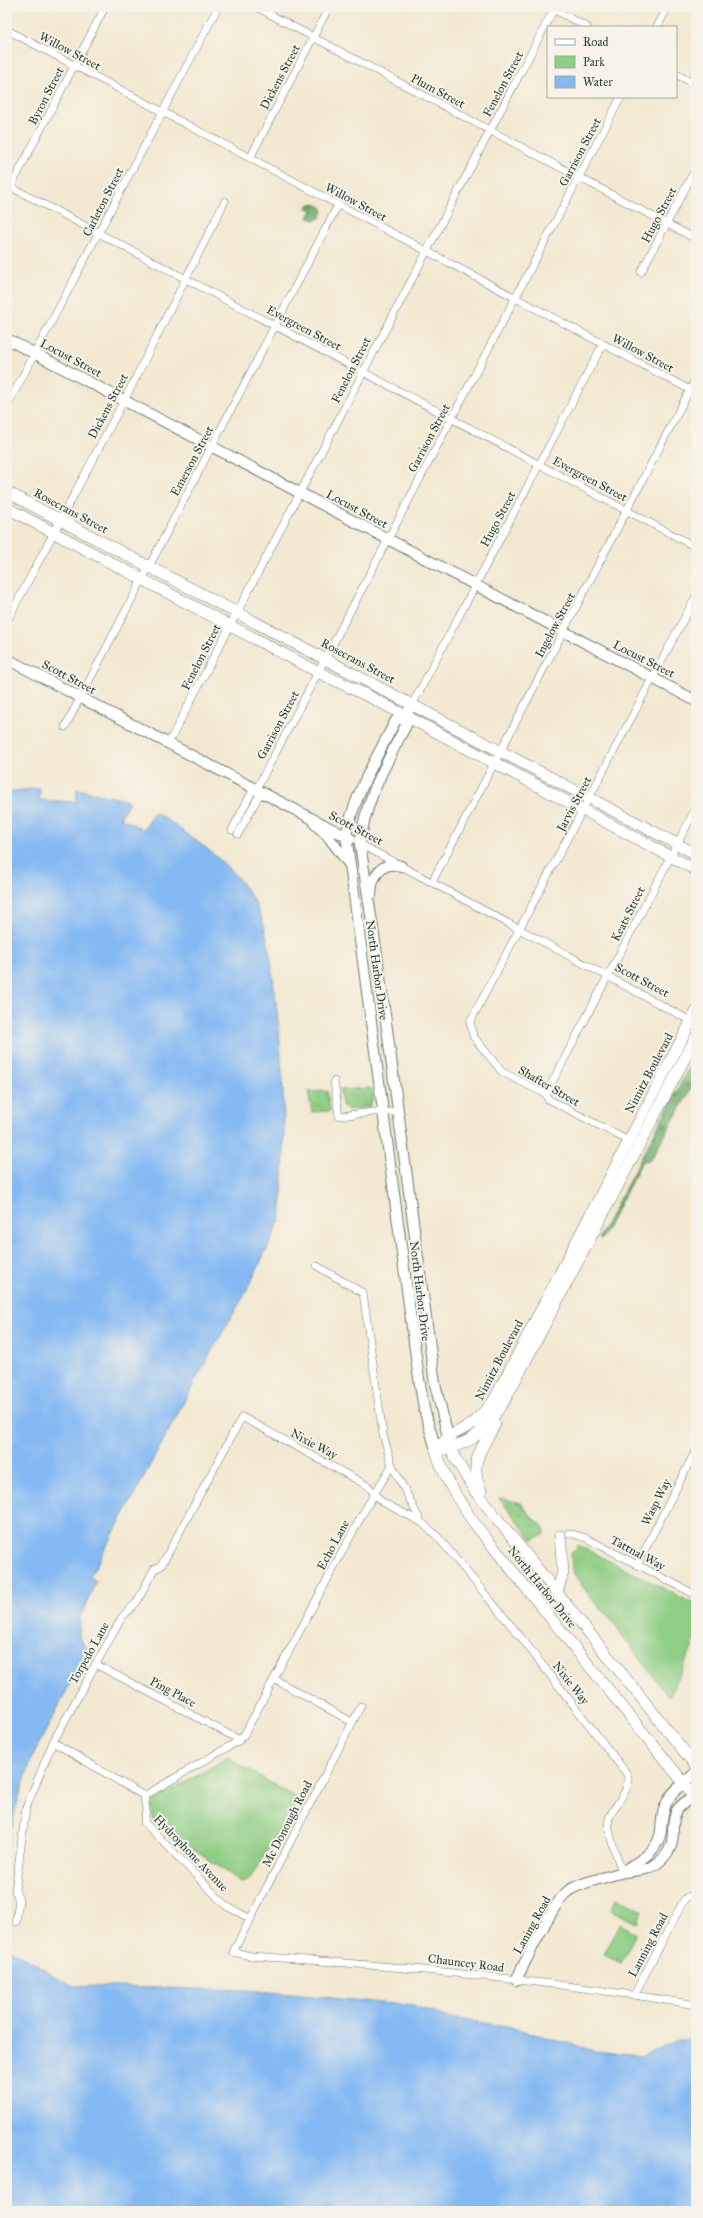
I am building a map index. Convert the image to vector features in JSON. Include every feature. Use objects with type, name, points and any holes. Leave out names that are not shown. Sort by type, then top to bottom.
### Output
[{"type":"main road","name":"Locust Street","points":[[7,339],[696,701]]},
{"type":"main road","name":"Rosecrans Street","points":[[7,492],[696,854]]},
{"type":"main road","points":[[7,508],[318,672],[374,699],[405,717],[696,870]]},
{"type":"main road","name":"Scott Street","points":[[7,659],[360,844]]},
{"type":"main road","name":"North Harbor Drive","points":[[412,705],[405,717],[406,726],[372,795],[362,829],[360,844],[435,1384],[448,1437],[466,1477],[488,1508],[696,1766]]},
{"type":"main road","name":"North Harbor Drive","points":[[405,717],[396,720],[367,776],[353,806],[346,836],[424,1408],[440,1464],[453,1491],[478,1528],[695,1796]]},
{"type":"main road","points":[[303,814],[327,835],[350,866]]},
{"type":"main road","points":[[370,909],[372,883],[377,872],[387,866],[401,866]]},
{"type":"main road","name":"Nimitz Boulevard","points":[[436,1450],[448,1437],[474,1423],[492,1402],[627,1140],[694,1016]]},
{"type":"main road","name":"Nimitz Boulevard","points":[[436,1450],[452,1448],[469,1440],[482,1431],[506,1398],[696,1037]]},
{"type":"main road","points":[[488,1508],[476,1479],[475,1466],[506,1398]]},
{"type":"main road","points":[[557,1594],[563,1572],[564,1534]]},
{"type":"main road","name":"Laning Road","points":[[622,1872],[655,1848],[660,1837],[665,1806],[674,1792],[696,1772]]},
{"type":"main road","name":"Laning Road","points":[[516,1980],[564,1894],[573,1888],[622,1872],[649,1869],[663,1858],[672,1844],[676,1812],[695,1796]]},
{"type":"street","name":"Byron Street","points":[[7,194],[9,186],[105,7]]},
{"type":"street","name":"Carleton Street","points":[[7,406],[100,233],[218,7]]},
{"type":"street","name":"Plum Street","points":[[256,7],[696,238]]},
{"type":"street","name":"Dickens Street","points":[[250,158],[329,7]]},
{"type":"street","points":[[658,26],[668,7]]},
{"type":"street","points":[[553,8],[585,26]]},
{"type":"street","name":"Fenelon Street","points":[[168,744],[426,250],[491,130],[553,8]]},
{"type":"street","name":"Willow Street","points":[[7,30],[693,392]]},
{"type":"street","points":[[677,74],[696,84]]},
{"type":"street","name":"Garrison Street","points":[[235,832],[620,98]]},
{"type":"street","name":"Hugo Street","points":[[641,272],[696,168]]},
{"type":"street","name":"Evergreen Street","points":[[9,186],[696,547]]},
{"type":"street","name":"Dickens Street","points":[[7,621],[124,401],[226,201]]},
{"type":"street","name":"Emerson Street","points":[[65,727],[338,206]]},
{"type":"street","name":"Hugo Street","points":[[412,705],[603,344]]},
{"type":"street","name":"Ingelow Street","points":[[432,882],[628,511],[693,392],[696,378]]},
{"type":"street","name":"Jarvis Street","points":[[470,1022],[696,596]]},
{"type":"street","name":"Keats Street","points":[[546,1094],[696,808]]},
{"type":"street","name":"Scott Street","points":[[360,844],[608,976],[694,1016]]},
{"type":"street","name":"Shafter Street","points":[[470,1022],[473,1036],[502,1072],[546,1094],[548,1099],[639,1146]]},
{"type":"street","points":[[334,1081],[339,1116],[398,1112]]},
{"type":"street","points":[[317,1266],[363,1293],[383,1435],[392,1466],[424,1524]]},
{"type":"street","name":"Nixie Way","points":[[242,1417],[368,1486],[382,1502],[424,1524],[523,1640],[627,1774],[628,1783],[609,1819],[610,1831],[622,1872]]},
{"type":"street","name":"Torpedo Lane","points":[[16,1922],[19,1900],[15,1891],[26,1808],[53,1742],[122,1617],[136,1602],[154,1569],[161,1566],[242,1417]]},
{"type":"street","name":"Wasp Way","points":[[637,1565],[696,1450]]},
{"type":"street","name":"Echo Lane","points":[[144,1796],[240,1740],[253,1721],[374,1493],[392,1466]]},
{"type":"street","name":"Tattnal Way","points":[[564,1534],[586,1538],[696,1595]]},
{"type":"street","name":"Ping Place","points":[[96,1664],[240,1740]]},
{"type":"street","points":[[274,1679],[352,1722]]},
{"type":"street","name":"Mc Donough Road","points":[[233,1952],[361,1706]]},
{"type":"street","points":[[53,1742],[144,1796]]},
{"type":"street","name":"Hydrophone Avenue","points":[[144,1796],[146,1810],[144,1822],[226,1906],[250,1919]]},
{"type":"street","name":"Lanning Road","points":[[634,1995],[681,1905],[687,1897],[696,1894]]},
{"type":"street","name":"Chauncey Road","points":[[233,1952],[250,1956],[438,1970],[634,1995],[696,2005]]},
{"type":"green space","points":[[314,203],[322,207],[323,212],[320,218],[314,220],[308,218],[312,210],[307,208],[308,205]]},
{"type":"green space","points":[[696,1054],[696,1080],[651,1160],[642,1161],[602,1239],[600,1239],[600,1236]]},
{"type":"green space","points":[[371,1088],[373,1099],[369,1107],[349,1110],[342,1105],[340,1090]]},
{"type":"green space","points":[[327,1091],[330,1111],[312,1112],[308,1092]]},
{"type":"green space","points":[[499,1498],[521,1503],[532,1518],[543,1526],[545,1534],[532,1540]]},
{"type":"green space","points":[[578,1545],[696,1605],[696,1639],[669,1698],[609,1617],[590,1597],[572,1571],[571,1553],[576,1550]]},
{"type":"green space","points":[[228,1757],[299,1800],[249,1880],[241,1882],[154,1821],[151,1803]]},
{"type":"green space","points":[[617,1898],[643,1911],[637,1923],[611,1910]]},
{"type":"green space","points":[[620,1924],[636,1933],[621,1963],[604,1954]]},
{"type":"water","points":[[40,788],[39,800],[76,802],[77,789],[129,801],[120,818],[144,830],[154,812],[199,843],[223,863],[244,887],[253,900],[263,922],[270,958],[281,1051],[284,1137],[280,1223],[277,1224],[272,1239],[243,1297],[206,1361],[90,1577],[96,1581],[80,1618],[79,1638],[88,1650],[32,1757],[16,1807],[7,1849],[7,792]]},
{"type":"water","points":[[7,1947],[71,1986],[249,1990],[413,2006],[449,2018],[506,2026],[595,2051],[640,2056],[676,2041],[696,2038],[696,2211],[7,2211]]}]
